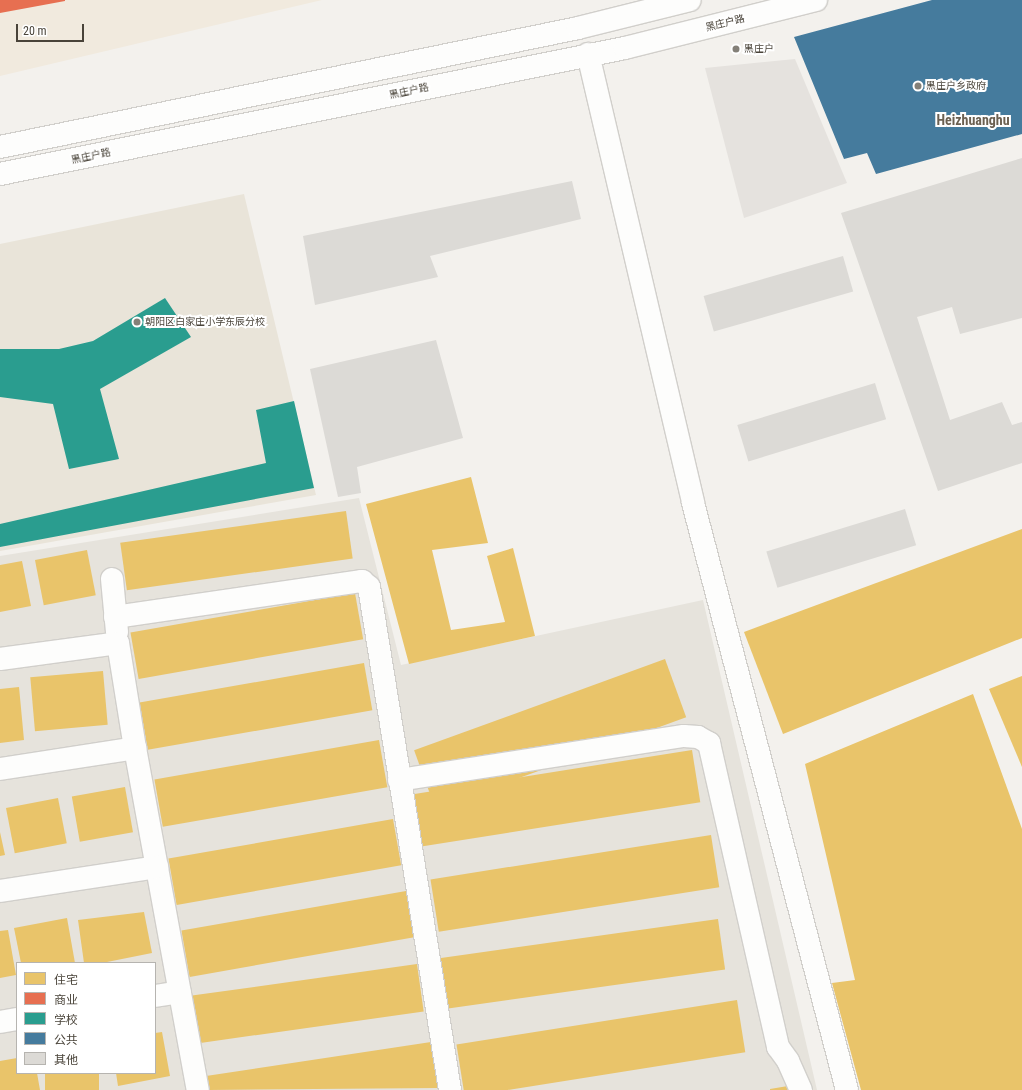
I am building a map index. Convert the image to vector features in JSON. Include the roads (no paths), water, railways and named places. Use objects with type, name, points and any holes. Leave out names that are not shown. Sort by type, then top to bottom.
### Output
[{"type":"street","points":[[0,147],[578,28],[690,0]]},
{"type":"street","name":"黑庄户路","points":[[0,174],[588,54],[625,48],[816,0]]},
{"type":"street","points":[[588,54],[693,503],[847,1090]]},
{"type":"street","points":[[112,579],[118,643],[135,748],[198,1090]]},
{"type":"street","points":[[115,617],[362,581],[369,587],[450,1090]]},
{"type":"street","points":[[0,659],[118,643]]},
{"type":"street","points":[[399,780],[684,736],[698,737],[709,743],[778,1047],[788,1061],[801,1090]]},
{"type":"street","points":[[0,769],[135,748]]},
{"type":"street","points":[[0,891],[157,867]]},
{"type":"street","points":[[156,996],[180,992]]},
{"type":"street","points":[[0,1022],[16,1019]]},
{"type":"place","name":"黑庄户","points":[[736,49]]},
{"type":"place","name":"黑庄户乡政府","points":[[918,86]]},
{"type":"place","name":"朝阳区白家庄小学东辰分校","points":[[137,322]]},
{"type":"district","name":"Heizhuanghu","points":[[973,120]]}]
